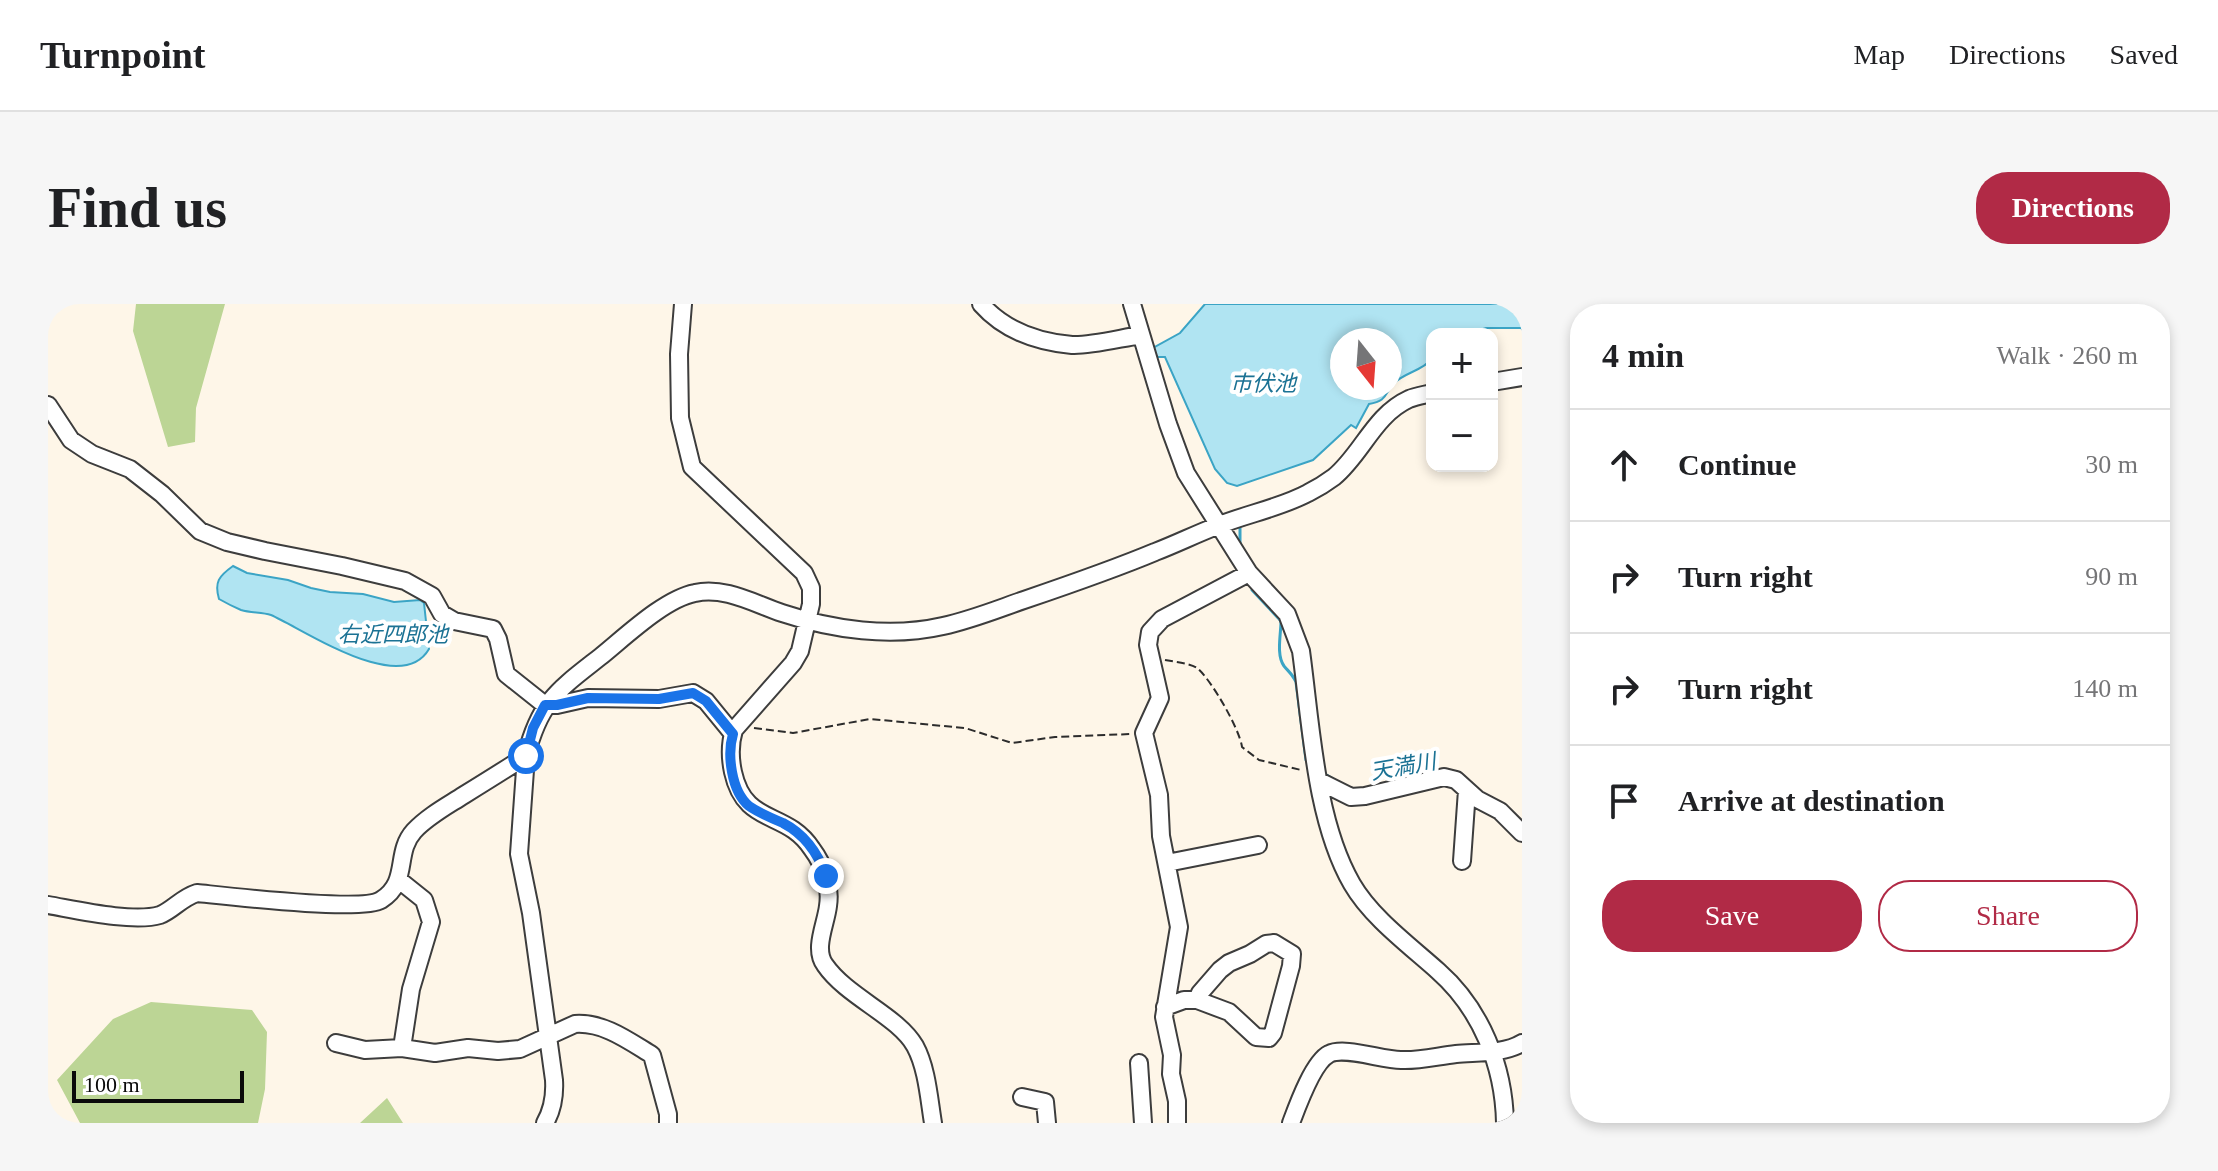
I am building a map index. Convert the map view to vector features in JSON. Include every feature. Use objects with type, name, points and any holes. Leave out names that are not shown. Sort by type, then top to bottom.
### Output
[{"type":"street","points":[[683,304],[679,354],[680,418],[692,467],[804,573],[811,595],[800,651],[735,730],[732,766],[735,780],[745,802],[797,832],[814,850],[822,865],[828,889],[829,903],[820,949],[822,960],[833,975],[912,1041],[920,1059],[933,1123]]},
{"type":"street","points":[[981,304],[1019,333],[1073,345],[1141,335]]},
{"type":"street","points":[[1132,304],[1186,473],[1249,573],[1287,614],[1297,637],[1319,781],[1333,837],[1352,885],[1400,939],[1458,992],[1476,1017],[1493,1051],[1504,1100],[1505,1123]]},
{"type":"street","points":[[1498,381],[1522,377]]},
{"type":"street","points":[[545,1123],[555,1097],[531,913],[519,854],[526,756],[533,728],[545,705],[563,686],[670,602],[695,593],[716,592],[807,620],[881,632],[944,626],[1105,572],[1306,494],[1333,478],[1390,411],[1409,399],[1426,395]]},
{"type":"street","points":[[48,405],[71,440],[92,454],[130,469],[162,494],[200,531],[227,542],[405,581],[432,596],[442,614],[454,621],[493,629],[506,674],[545,705],[588,698],[659,699],[693,693],[706,701],[735,730]]},
{"type":"street","points":[[1177,1123],[1172,1055],[1164,1017],[1179,927],[1161,836],[1159,795],[1144,733],[1160,698],[1148,645],[1150,632],[1162,619],[1249,573]]},
{"type":"street","points":[[48,905],[143,918],[162,914],[197,893],[318,903],[366,905],[379,902],[399,880],[406,843],[415,830],[445,807],[526,756]]},
{"type":"street","points":[[1319,781],[1351,797],[1444,777],[1456,780],[1477,799],[1500,811],[1522,833]]},
{"type":"street","points":[[1462,861],[1467,790]]},
{"type":"street","points":[[1167,863],[1258,845]]},
{"type":"street","points":[[399,880],[424,900],[431,922],[411,989],[402,1048]]},
{"type":"street","points":[[1165,1007],[1184,1000],[1197,1000],[1229,1012],[1256,1037],[1269,1038],[1273,1033],[1292,954],[1274,943],[1266,944],[1220,970],[1197,1000]]},
{"type":"street","points":[[336,1043],[365,1050],[402,1048],[435,1053],[468,1048],[511,1051],[584,1023],[619,1035],[652,1055],[668,1123]]},
{"type":"street","points":[[1291,1123],[1311,1076],[1330,1052],[1350,1052],[1403,1061],[1493,1051],[1522,1043]]},
{"type":"street","points":[[1139,1063],[1143,1123]]},
{"type":"street","points":[[1022,1097],[1045,1102],[1047,1123]]},
{"type":"path","points":[[1152,658],[1198,669],[1234,723],[1242,747],[1259,760],[1298,768],[1319,781]]},
{"type":"path","points":[[735,730],[793,733],[870,719],[965,728],[1012,743],[1055,737],[1144,733]]},
{"type":"green space","points":[[136,304],[225,304],[196,408],[195,442],[168,447],[133,331]]},
{"type":"green space","points":[[151,1002],[252,1010],[267,1032],[265,1089],[258,1123],[80,1123],[57,1080],[113,1019]]},
{"type":"green space","points":[[387,1098],[403,1123],[360,1123]]},
{"type":"water","name":"市伏池","points":[[1205,304],[1522,304],[1522,329],[1426,328],[1426,364],[1402,377],[1402,328],[1330,328],[1330,400],[1380,400],[1369,404],[1356,428],[1351,425],[1313,460],[1237,486],[1227,483],[1215,469],[1165,357],[1157,357],[1153,348],[1180,333]]},
{"type":"water","name":"右近四郎池","points":[[233,566],[247,573],[330,592],[363,594],[394,602],[420,600],[424,603],[429,649],[416,662],[397,666],[376,663],[352,656],[271,615],[241,610],[219,599],[217,588],[224,573]]},
{"type":"waterway","name":"天満川","points":[[1240,528],[1240,544]]},
{"type":"waterway","name":"天満川","points":[[1252,590],[1281,621],[1280,656],[1296,682],[1306,760]]},
{"type":"waterway","name":"天満川","points":[[1323,773],[1340,783]]},
{"type":"route","points":[[526,756],[533,728],[545,705],[588,698],[659,699],[693,693],[706,701],[733,734],[732,766],[745,802],[762,814],[791,827],[806,840],[826,876]]}]
